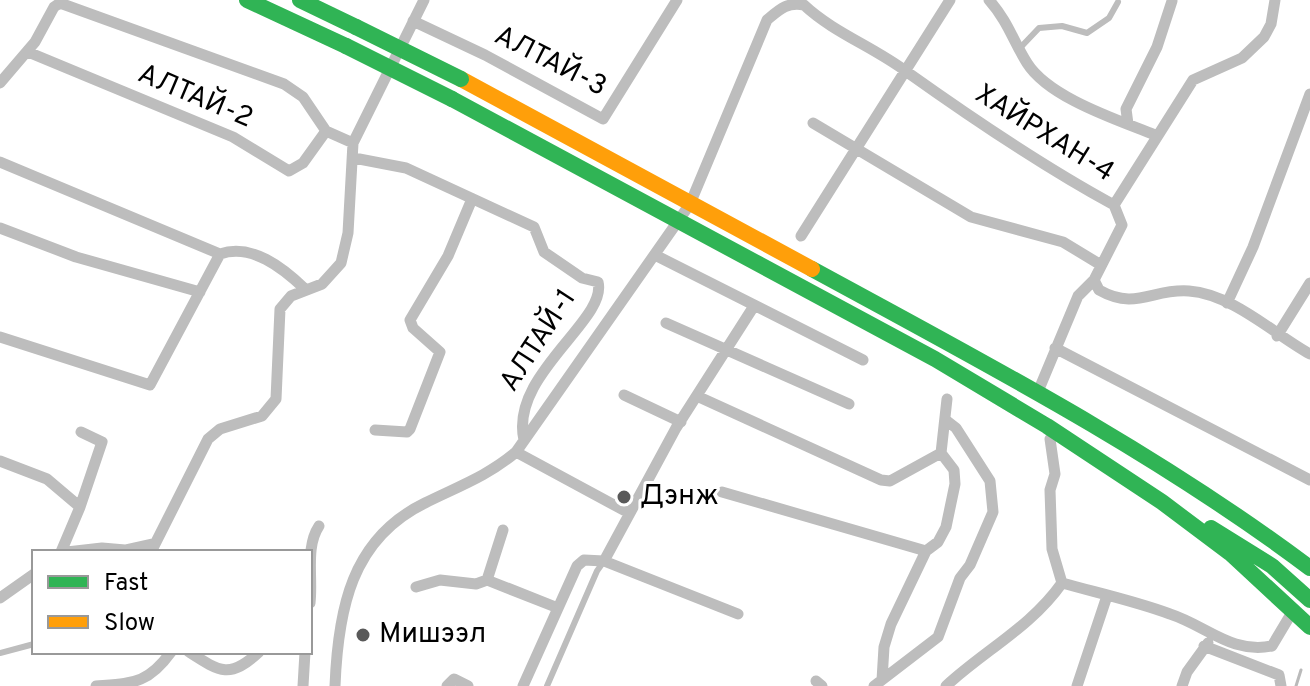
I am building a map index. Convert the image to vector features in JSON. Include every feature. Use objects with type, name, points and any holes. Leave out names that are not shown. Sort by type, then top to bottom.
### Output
[{"type":"main road","points":[[247,0],[452,99],[935,359],[1162,502],[1230,553],[1310,627]]},
{"type":"main road","points":[[300,0],[461,79],[1037,394],[1178,474],[1237,512],[1310,568]]},
{"type":"main road","points":[[1048,432],[1272,566],[1310,600]]},
{"type":"street","points":[[83,550],[151,548],[208,439],[220,429],[262,416],[276,399],[280,309],[291,296],[322,284],[341,263],[348,233],[353,143],[424,0]]},
{"type":"street","name":"АЛТАЙ-3","points":[[413,21],[485,55],[603,119],[677,0]]},
{"type":"street","points":[[801,236],[908,72],[950,0]]},
{"type":"street","points":[[989,0],[1008,22],[1028,65],[1044,80],[1092,110],[1155,135]]},
{"type":"street","points":[[1114,205],[1155,135],[1193,80],[1242,58],[1264,37],[1271,24],[1275,0]]},
{"type":"street","points":[[1128,124],[1126,109],[1157,47],[1172,1]]},
{"type":"street","name":"АЛТАЙ-2","points":[[0,83],[28,52],[54,7],[61,2],[284,84],[303,97],[326,131],[303,163],[289,171],[233,137],[28,52]]},
{"type":"street","points":[[335,686],[336,655],[346,603],[359,563],[377,535],[390,523],[424,503],[495,470],[516,452],[690,204],[767,20],[781,7],[808,3]]},
{"type":"street","name":"ХАЙРХАН-4","points":[[808,3],[818,18],[908,72],[938,96],[1114,205],[1122,225],[1094,280],[1078,296],[1037,394]]},
{"type":"street","points":[[1227,303],[1253,247],[1310,94]]},
{"type":"street","points":[[813,123],[971,217],[1063,242],[1101,265]]},
{"type":"street","points":[[326,131],[353,143]]},
{"type":"street","name":"АЛТАЙ-1","points":[[354,158],[406,168],[534,227],[544,252],[582,278],[598,282],[600,289],[594,304],[539,376],[522,408],[520,424],[524,440]]},
{"type":"street","points":[[0,162],[220,254],[247,251],[286,270],[305,289]]},
{"type":"street","points":[[375,430],[407,432],[410,429],[440,352],[413,328],[410,320],[448,256],[472,199]]},
{"type":"street","points":[[0,228],[76,257],[200,292]]},
{"type":"street","points":[[0,337],[150,385],[220,254]]},
{"type":"street","points":[[655,255],[863,360]]},
{"type":"street","points":[[1094,280],[1099,290],[1130,301],[1190,291],[1227,303],[1310,354]]},
{"type":"street","points":[[1277,336],[1310,283]]},
{"type":"street","points":[[604,561],[725,347],[754,306]]},
{"type":"street","points":[[666,323],[849,404]]},
{"type":"street","points":[[1055,348],[1310,480]]},
{"type":"street","points":[[624,395],[681,422]]},
{"type":"street","points":[[699,397],[792,443],[881,480],[890,481],[941,453]]},
{"type":"street","points":[[878,683],[891,624],[926,551],[938,542],[946,527],[955,484],[954,470],[941,453],[947,421],[947,399]]},
{"type":"street","points":[[878,683],[938,637],[960,578],[970,565],[993,512],[990,481],[956,428],[947,421]]},
{"type":"street","points":[[65,550],[102,442],[81,432]]},
{"type":"street","points":[[1048,432],[1055,474],[1050,490],[1052,549],[1062,583]]},
{"type":"street","points":[[516,452],[629,513]]},
{"type":"street","points":[[0,461],[47,479],[80,507]]},
{"type":"street","points":[[722,492],[926,551]]},
{"type":"street","points":[[310,550],[319,526]]},
{"type":"street","points":[[487,580],[503,530]]},
{"type":"street","points":[[523,686],[577,566],[584,560],[604,561],[738,614]]},
{"type":"street","points":[[0,598],[32,575]]},
{"type":"street","points":[[416,587],[440,580],[476,584],[487,580],[558,608]]},
{"type":"street","points":[[1062,583],[1171,614],[1207,630],[1215,638],[1253,650],[1272,646],[1294,609]]},
{"type":"street","points":[[946,686],[970,664],[1029,622],[1062,583]]},
{"type":"street","points":[[1077,686],[1107,596]]},
{"type":"street","points":[[1182,686],[1204,646],[1215,638]]},
{"type":"street","points":[[1204,646],[1280,680]]},
{"type":"street","points":[[96,686],[133,683],[155,673],[169,654]]},
{"type":"street","points":[[193,654],[227,671],[238,670],[257,654]]},
{"type":"street","points":[[303,686],[305,654]]},
{"type":"street","points":[[447,686],[454,679],[468,686]]},
{"type":"lane","points":[[1020,48],[1039,28],[1062,26],[1087,33],[1109,18],[1118,2]]},
{"type":"lane","points":[[547,686],[604,561]]},
{"type":"lane","points":[[0,653],[32,645]]},
{"type":"waterway","points":[[1296,686],[1301,670]]},
{"type":"traffic: fast","points":[[247,0],[346,46]]},
{"type":"traffic: fast","points":[[300,0],[356,27]]},
{"type":"traffic: fast","points":[[356,27],[461,79]]},
{"type":"traffic: fast","points":[[346,46],[452,99]]},
{"type":"traffic: fast","points":[[452,99],[935,359],[1047,426],[1162,502],[1230,553],[1310,627]]},
{"type":"traffic: fast","points":[[812,269],[1129,446],[1251,525],[1310,568]]},
{"type":"traffic: fast","points":[[1211,528],[1272,566],[1310,600]]},
{"type":"traffic: slow","points":[[461,79],[812,269]]},
{"type":"place","name":"Дэнж","points":[[624,497]]},
{"type":"place","name":"Мишээл","points":[[363,635]]}]
